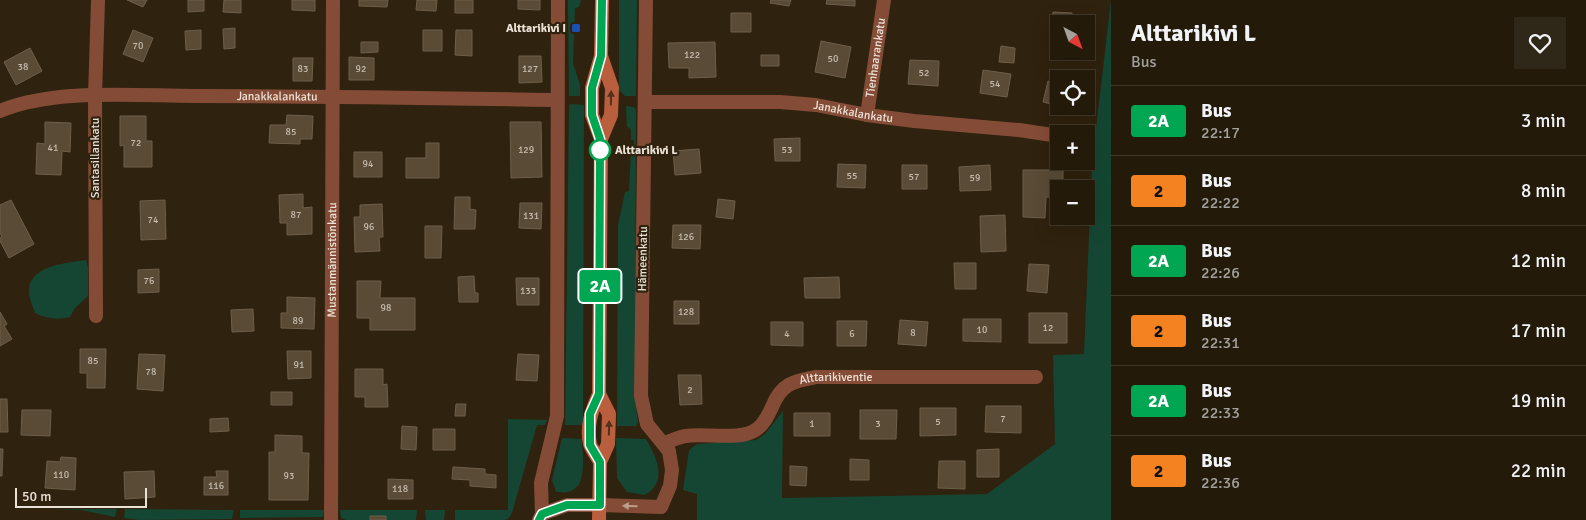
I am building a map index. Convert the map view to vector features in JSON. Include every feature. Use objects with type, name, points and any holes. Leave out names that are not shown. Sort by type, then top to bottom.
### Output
[{"type":"main road","points":[[600,462],[590,445],[590,414],[599,394],[600,139],[592,115],[592,88],[601,56],[602,0]]},
{"type":"main road","points":[[600,139],[611,115],[612,88],[601,56]]},
{"type":"main road","points":[[599,394],[609,414],[608,444],[600,462],[599,520]]},
{"type":"street","name":"Santasillankatu","points":[[96,316],[95,96],[98,0]]},
{"type":"street","name":"Mustanmännistönkatu","points":[[331,520],[333,0]]},
{"type":"street","points":[[558,0],[556,100],[557,416],[541,483],[540,517],[567,505],[600,505],[661,507],[668,520]]},
{"type":"street","name":"Hämeenkatu","points":[[646,0],[641,396],[646,424],[669,451],[672,470],[670,486],[661,507]]},
{"type":"street","name":"Tienhaarankatu","points":[[867,115],[884,0]]},
{"type":"street","name":"Janakkalankatu","points":[[0,111],[41,99],[95,96],[332,96],[556,100]]},
{"type":"street","name":"Janakkalankatu","points":[[646,102],[780,102],[816,105],[867,115],[914,121],[1019,130],[1050,135]]},
{"type":"street","name":"Alttarikiventie","points":[[664,443],[685,436],[747,434],[756,430],[767,419],[774,400],[781,389],[797,380],[816,377],[1036,377]]},
{"type":"green space","points":[[568,0],[581,0],[579,7],[575,8],[573,63],[580,85],[580,96],[569,96]]},
{"type":"green space","points":[[619,0],[637,0],[636,96],[625,96],[619,90]]},
{"type":"green space","points":[[1111,0],[1111,520],[697,520],[697,494],[683,490],[689,450],[697,444],[756,440],[765,434],[783,411],[782,498],[987,494],[1055,444],[1053,355],[1084,354],[1089,225],[1095,225],[1095,180],[1091,180],[1092,170],[1095,170],[1095,137]]},
{"type":"green space","points":[[570,104],[584,105],[583,425],[565,425]]},
{"type":"green space","points":[[626,106],[636,109],[635,399],[638,422],[636,426],[617,426],[618,225],[625,192],[629,191],[631,149],[634,148],[634,140],[631,140],[631,129],[627,127]]},
{"type":"green space","points":[[86,260],[88,267],[88,296],[75,308],[70,317],[52,318],[35,313],[29,289],[31,281],[36,275],[43,270],[60,264]]},
{"type":"green space","points":[[508,419],[547,420],[545,425],[537,425],[512,513],[508,519],[504,520],[455,520],[455,510],[508,510]]},
{"type":"green space","points":[[562,438],[582,439],[583,469],[582,477],[575,489],[568,492],[556,492],[552,480]]},
{"type":"green space","points":[[616,438],[646,439],[650,446],[657,461],[658,476],[652,489],[645,495],[627,492],[617,478]]},
{"type":"green space","points":[[51,509],[117,509],[115,517],[81,510]]},
{"type":"green space","points":[[125,509],[234,510],[232,519],[139,520],[124,518]]},
{"type":"green space","points":[[240,510],[324,510],[323,517],[240,518]]},
{"type":"green space","points":[[340,510],[417,510],[416,520],[386,520],[386,516],[370,516],[370,520],[346,520],[341,518]]},
{"type":"green space","points":[[425,510],[445,510],[444,520],[426,520]]},
{"type":"building","points":[[127,0],[147,0],[143,7]]},
{"type":"building","points":[[188,0],[204,0],[204,11],[188,12]]},
{"type":"building","points":[[224,0],[241,0],[241,13],[223,12]]},
{"type":"building","points":[[292,0],[315,0],[315,11],[292,10]]},
{"type":"building","points":[[359,0],[388,0],[387,7],[359,6]]},
{"type":"building","points":[[417,0],[437,0],[436,11],[416,10]]},
{"type":"building","points":[[455,0],[473,0],[473,13],[455,13]]},
{"type":"building","points":[[518,0],[540,0],[540,10],[518,9]]},
{"type":"building","points":[[771,0],[791,0],[789,6],[770,3]]},
{"type":"building","points":[[827,0],[855,0],[855,6],[826,4]]},
{"type":"building","points":[[1053,12],[1072,13],[1072,15],[1053,15]]},
{"type":"building","points":[[731,13],[751,13],[751,32],[731,32]]},
{"type":"building","points":[[235,28],[235,48],[224,49],[223,29]]},
{"type":"building","points":[[133,30],[153,38],[143,62],[123,54]]},
{"type":"building","points":[[201,30],[201,49],[186,50],[185,31]]},
{"type":"building","points":[[423,30],[442,30],[442,51],[423,51]]},
{"type":"building","points":[[456,30],[472,30],[472,56],[455,55]]},
{"type":"building","points":[[821,41],[851,47],[845,78],[815,72]]},
{"type":"building","points":[[361,42],[378,42],[378,52],[361,53]]},
{"type":"building","points":[[715,42],[716,77],[689,78],[689,68],[669,68],[668,43]]},
{"type":"building","points":[[1001,46],[1015,48],[1014,63],[999,62]]},
{"type":"building","points":[[30,48],[42,71],[16,85],[4,62]]},
{"type":"building","points":[[761,55],[779,55],[779,66],[761,66]]},
{"type":"building","points":[[519,56],[541,56],[542,82],[519,83]]},
{"type":"building","points":[[349,57],[374,58],[374,80],[349,80]]},
{"type":"building","points":[[293,58],[313,58],[312,81],[293,81]]},
{"type":"building","points":[[910,60],[939,61],[938,86],[908,84]]},
{"type":"building","points":[[983,70],[1011,74],[1007,97],[980,93]]},
{"type":"building","points":[[1048,81],[1050,82],[1050,104],[1043,102]]},
{"type":"building","points":[[287,115],[313,116],[312,139],[300,139],[300,144],[269,143],[270,125],[286,125]]},
{"type":"building","points":[[120,116],[146,116],[146,141],[152,141],[152,167],[124,167],[124,145],[120,146]]},
{"type":"building","points":[[45,122],[71,123],[70,152],[62,151],[61,175],[36,174],[37,143],[45,144]]},
{"type":"building","points":[[510,122],[541,122],[542,177],[511,178]]},
{"type":"building","points":[[800,138],[800,161],[775,161],[774,139]]},
{"type":"building","points":[[426,143],[439,143],[439,178],[406,178],[406,158],[426,158]]},
{"type":"building","points":[[699,149],[701,173],[675,175],[673,151]]},
{"type":"building","points":[[354,152],[382,152],[382,177],[354,177]]},
{"type":"building","points":[[838,164],[866,165],[865,188],[837,187]]},
{"type":"building","points":[[902,165],[927,165],[927,189],[902,189]]},
{"type":"building","points":[[990,165],[991,190],[960,191],[959,167]]},
{"type":"building","points":[[1023,170],[1063,170],[1063,180],[1050,180],[1050,197],[1046,197],[1045,218],[1023,217]]},
{"type":"building","points":[[303,194],[303,208],[312,207],[312,234],[287,235],[287,223],[280,223],[279,195]]},
{"type":"building","points":[[455,197],[470,197],[470,209],[476,210],[475,229],[454,229]]},
{"type":"building","points":[[718,199],[735,201],[733,219],[716,217]]},
{"type":"building","points":[[11,200],[34,244],[9,258],[0,241],[2,237],[0,233],[0,205]]},
{"type":"building","points":[[165,200],[166,239],[141,240],[140,201]]},
{"type":"building","points":[[520,203],[542,203],[541,229],[519,228]]},
{"type":"building","points":[[382,204],[383,237],[379,237],[380,251],[355,252],[354,217],[360,217],[360,205]]},
{"type":"building","points":[[1005,215],[1006,251],[981,252],[980,216]]},
{"type":"building","points":[[673,225],[701,225],[700,249],[672,248]]},
{"type":"building","points":[[425,226],[442,226],[441,258],[425,258]]},
{"type":"building","points":[[954,263],[976,263],[976,289],[955,289]]},
{"type":"building","points":[[1029,264],[1049,265],[1047,293],[1027,291]]},
{"type":"building","points":[[159,269],[159,292],[138,293],[138,270]]},
{"type":"building","points":[[474,276],[475,293],[478,293],[478,302],[459,302],[458,277]]},
{"type":"building","points":[[839,277],[840,298],[805,298],[804,278]]},
{"type":"building","points":[[516,278],[539,278],[539,305],[517,305]]},
{"type":"building","points":[[357,281],[381,281],[380,298],[415,298],[415,330],[370,330],[370,318],[357,318]]},
{"type":"building","points":[[287,297],[315,298],[314,329],[281,328],[281,313],[287,313]]},
{"type":"building","points":[[674,301],[699,301],[699,324],[674,324]]},
{"type":"building","points":[[253,309],[254,331],[232,332],[231,310]]},
{"type":"building","points":[[0,312],[7,324],[4,326],[12,339],[0,346]]},
{"type":"building","points":[[1029,313],[1067,313],[1067,343],[1029,343]]},
{"type":"building","points":[[963,319],[1001,319],[1001,342],[963,341]]},
{"type":"building","points":[[900,320],[928,322],[926,346],[898,344]]},
{"type":"building","points":[[837,321],[867,321],[866,346],[837,346]]},
{"type":"building","points":[[771,322],[803,322],[803,346],[771,345]]},
{"type":"building","points":[[80,349],[106,349],[105,388],[87,388],[87,373],[80,373]]},
{"type":"building","points":[[287,351],[311,351],[311,378],[288,379]]},
{"type":"building","points":[[139,354],[165,355],[163,391],[137,389]]},
{"type":"building","points":[[518,354],[539,355],[537,381],[516,380]]},
{"type":"building","points":[[355,369],[383,369],[383,385],[387,384],[388,407],[365,407],[365,397],[355,397]]},
{"type":"building","points":[[678,375],[701,375],[702,404],[680,405]]},
{"type":"building","points":[[271,392],[292,392],[292,405],[271,405]]},
{"type":"building","points":[[0,399],[7,399],[8,432],[0,432]]},
{"type":"building","points":[[456,404],[466,404],[465,416],[455,416]]},
{"type":"building","points":[[986,406],[1021,406],[1021,433],[985,432]]},
{"type":"building","points":[[920,408],[956,408],[956,435],[920,436]]},
{"type":"building","points":[[22,410],[51,410],[50,436],[21,435]]},
{"type":"building","points":[[860,410],[897,410],[896,439],[860,439]]},
{"type":"building","points":[[794,413],[830,413],[830,436],[794,436]]},
{"type":"building","points":[[228,418],[229,431],[210,432],[210,419]]},
{"type":"building","points":[[402,426],[417,427],[416,450],[401,449]]},
{"type":"building","points":[[433,429],[455,429],[455,450],[433,450]]},
{"type":"building","points":[[275,435],[302,436],[302,453],[309,453],[308,500],[269,500],[269,452],[275,452]]},
{"type":"building","points":[[0,449],[3,449],[2,476],[0,476]]},
{"type":"building","points":[[999,449],[999,477],[977,477],[977,450]]},
{"type":"building","points":[[61,457],[76,458],[75,490],[45,488],[47,461],[60,462]]},
{"type":"building","points":[[850,459],[869,460],[869,480],[850,480]]},
{"type":"building","points":[[939,461],[965,461],[965,489],[938,488]]},
{"type":"building","points":[[790,466],[807,467],[806,486],[790,485]]},
{"type":"building","points":[[453,467],[485,469],[485,474],[496,475],[496,488],[470,486],[470,480],[452,479]]},
{"type":"building","points":[[154,471],[155,497],[125,499],[124,472]]},
{"type":"building","points":[[216,471],[228,471],[228,495],[204,495],[204,477],[217,477]]},
{"type":"building","points":[[388,479],[413,480],[413,499],[388,499]]},
{"type":"building","points":[[370,516],[386,516],[386,520],[370,520]]},
{"type":"bus line","name":"2A","points":[[539,520],[542,514],[567,505],[600,505],[600,462],[590,445],[590,414],[599,394],[600,139],[592,115],[592,88],[601,56],[602,0]]},
{"type":"place","name":"Alttarikivi I","points":[[576,28]]},
{"type":"place","name":"Alttarikivi L","points":[[600,150]]}]
